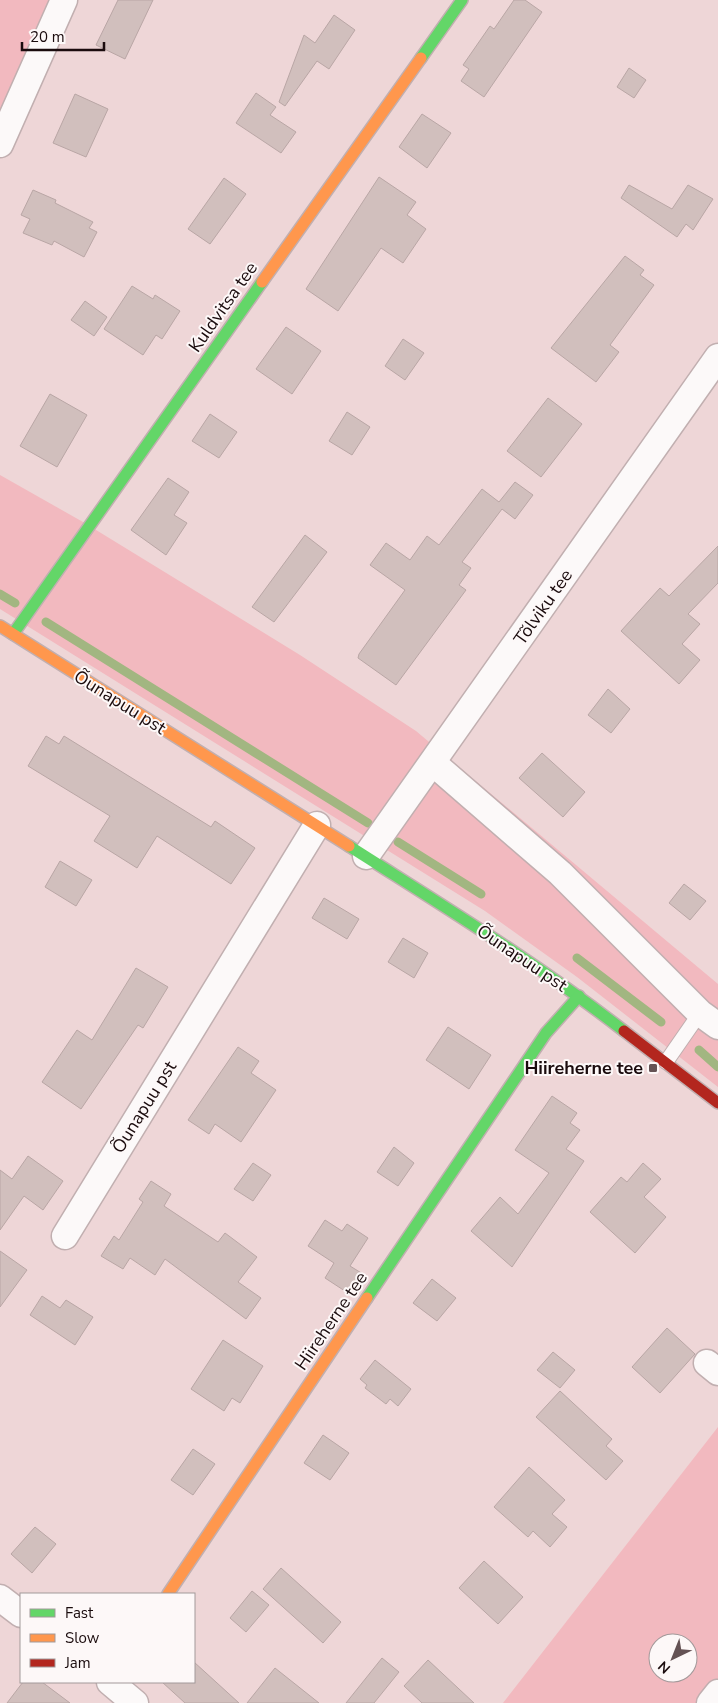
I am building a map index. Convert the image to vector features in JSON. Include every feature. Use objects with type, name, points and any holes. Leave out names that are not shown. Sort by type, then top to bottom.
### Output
[{"type":"street","points":[[0,144],[64,0]]},
{"type":"street","name":"Kuldvitsa tee","points":[[13,634],[462,0]]},
{"type":"street","name":"Tõlviku tee","points":[[366,856],[716,364]]},
{"type":"street","name":"Õunapuu pst","points":[[0,626],[505,945],[579,996],[718,1104]]},
{"type":"street","points":[[433,763],[560,873],[709,1020]]},
{"type":"street","name":"Õunapuu pst","points":[[65,1236],[317,825]]},
{"type":"street","name":"Hiireherne tee","points":[[169,1593],[546,1033],[579,996]]},
{"type":"street","points":[[0,1598],[20,1613]]},
{"type":"street","points":[[111,1683],[135,1703]]},
{"type":"street","points":[[710,1703],[718,1693]]},
{"type":"lane","points":[[666,1062],[709,1020]]},
{"type":"shaded area","points":[[0,0],[56,0],[0,123]]},
{"type":"shaded area","points":[[0,475],[83,522],[300,655],[416,731],[718,984],[718,1087],[577,977],[485,911],[0,609]]},
{"type":"shaded area","points":[[718,1427],[718,1703],[503,1703]]},
{"type":"building","points":[[118,0],[153,0],[125,59],[96,45]]},
{"type":"building","points":[[514,0],[525,0],[542,12],[484,97],[461,81],[469,69],[463,65],[490,26],[494,29]]},
{"type":"building","points":[[334,15],[355,30],[329,69],[317,61],[285,106],[279,102],[304,35],[315,43]]},
{"type":"building","points":[[629,68],[646,80],[634,98],[617,87]]},
{"type":"building","points":[[256,93],[276,107],[270,115],[296,132],[281,153],[236,123]]},
{"type":"building","points":[[75,94],[108,109],[86,157],[53,143]]},
{"type":"building","points":[[422,114],[451,133],[427,168],[399,147]]},
{"type":"building","points":[[379,177],[416,202],[407,215],[426,229],[403,263],[381,248],[338,311],[306,289]]},
{"type":"building","points":[[224,178],[246,194],[210,244],[188,229]]},
{"type":"building","points":[[629,185],[672,209],[688,185],[713,199],[693,230],[686,224],[677,237],[621,198]]},
{"type":"building","points":[[33,190],[56,200],[55,203],[93,222],[89,228],[97,232],[84,257],[54,241],[52,245],[23,233],[30,219],[21,215]]},
{"type":"building","points":[[625,256],[644,270],[640,275],[654,285],[610,345],[619,352],[596,382],[551,348]]},
{"type":"building","points":[[132,286],[153,299],[155,295],[180,311],[162,339],[156,335],[143,355],[104,329]]},
{"type":"building","points":[[85,301],[107,317],[94,336],[71,320]]},
{"type":"building","points":[[286,327],[321,351],[292,394],[256,369]]},
{"type":"building","points":[[403,339],[424,353],[405,380],[385,366]]},
{"type":"building","points":[[50,394],[87,415],[57,467],[20,446]]},
{"type":"building","points":[[548,398],[582,424],[541,477],[507,451]]},
{"type":"building","points":[[347,412],[370,427],[352,455],[329,441]]},
{"type":"building","points":[[210,414],[237,432],[219,458],[192,441]]},
{"type":"building","points":[[168,478],[189,492],[174,515],[187,523],[166,555],[131,530]]},
{"type":"building","points":[[515,482],[533,495],[515,519],[502,509],[462,562],[471,568],[459,585],[466,590],[396,685],[358,658],[405,590],[370,565],[386,543],[410,560],[427,536],[439,545],[482,489],[499,502]]},
{"type":"building","points":[[305,535],[327,552],[274,622],[252,607]]},
{"type":"building","points":[[718,546],[718,583],[688,614],[700,624],[682,644],[700,660],[679,684],[621,631],[660,588],[669,596]]},
{"type":"building","points":[[608,689],[630,709],[611,733],[588,715]]},
{"type":"building","points":[[46,736],[59,744],[64,736],[211,827],[215,821],[255,848],[231,884],[157,836],[137,868],[94,841],[110,816],[28,766]]},
{"type":"building","points":[[542,753],[585,792],[563,817],[519,778]]},
{"type":"building","points":[[60,861],[92,880],[76,906],[45,887]]},
{"type":"building","points":[[684,884],[706,901],[690,920],[669,903]]},
{"type":"building","points":[[324,898],[359,919],[347,939],[312,918]]},
{"type":"building","points":[[403,938],[428,953],[414,978],[388,962]]},
{"type":"building","points":[[136,968],[168,987],[143,1028],[138,1025],[81,1109],[42,1082],[77,1030],[92,1040]]},
{"type":"building","points":[[448,1027],[491,1055],[469,1089],[426,1060]]},
{"type":"building","points":[[238,1047],[259,1061],[251,1073],[276,1090],[241,1142],[215,1124],[209,1134],[188,1120]]},
{"type":"building","points":[[552,1096],[577,1113],[570,1123],[580,1130],[566,1149],[584,1161],[512,1267],[471,1231],[500,1197],[518,1214],[549,1173],[515,1150]]},
{"type":"building","points":[[394,1147],[414,1163],[398,1186],[377,1172]]},
{"type":"building","points":[[28,1156],[63,1181],[43,1210],[24,1196],[0,1230],[0,1170],[12,1179]]},
{"type":"building","points":[[253,1163],[271,1175],[253,1201],[234,1189]]},
{"type":"building","points":[[643,1163],[661,1179],[644,1197],[666,1217],[635,1253],[590,1212],[621,1177],[627,1182]]},
{"type":"building","points":[[151,1181],[171,1194],[164,1206],[218,1242],[225,1233],[257,1257],[238,1282],[261,1298],[246,1319],[165,1259],[155,1275],[130,1258],[123,1269],[101,1256],[114,1236],[119,1240],[143,1202],[139,1199]]},
{"type":"building","points":[[325,1220],[342,1231],[347,1224],[368,1238],[350,1266],[363,1274],[351,1295],[325,1278],[334,1263],[308,1246]]},
{"type":"building","points":[[0,1251],[27,1270],[0,1307]]},
{"type":"building","points":[[432,1279],[456,1298],[437,1321],[413,1303]]},
{"type":"building","points":[[42,1296],[60,1308],[66,1300],[93,1317],[75,1345],[30,1315]]},
{"type":"building","points":[[667,1328],[695,1354],[660,1393],[632,1367]]},
{"type":"building","points":[[223,1340],[263,1366],[240,1403],[232,1398],[224,1411],[191,1389]]},
{"type":"building","points":[[553,1352],[575,1370],[560,1388],[537,1370]]},
{"type":"building","points":[[375,1360],[411,1389],[398,1406],[390,1399],[386,1404],[365,1388],[367,1385],[360,1379]]},
{"type":"building","points":[[560,1391],[612,1439],[606,1446],[623,1461],[606,1480],[536,1417]]},
{"type":"building","points":[[323,1435],[349,1453],[330,1480],[304,1463]]},
{"type":"building","points":[[193,1449],[215,1464],[193,1495],[171,1480]]},
{"type":"building","points":[[529,1467],[565,1500],[552,1514],[567,1527],[550,1547],[533,1531],[528,1537],[494,1507]]},
{"type":"building","points":[[35,1527],[56,1544],[32,1573],[11,1554]]},
{"type":"building","points":[[484,1561],[523,1597],[498,1624],[459,1588]]},
{"type":"building","points":[[281,1568],[341,1622],[323,1643],[263,1589]]},
{"type":"building","points":[[252,1591],[269,1605],[246,1632],[230,1618]]},
{"type":"building","points":[[382,1658],[399,1672],[374,1703],[346,1703]]},
{"type":"building","points":[[428,1660],[474,1703],[422,1703],[404,1686]]},
{"type":"building","points":[[195,1663],[239,1703],[185,1703],[163,1683],[195,1683]]},
{"type":"building","points":[[275,1668],[319,1703],[247,1703]]},
{"type":"building","points":[[22,1683],[43,1683],[70,1703],[7,1703]]},
{"type":"waterway","points":[[0,594],[15,603]]},
{"type":"waterway","points":[[46,622],[368,823]]},
{"type":"waterway","points":[[398,842],[481,894]]},
{"type":"waterway","points":[[577,958],[661,1022]]},
{"type":"waterway","points":[[699,1050],[718,1067]]},
{"type":"traffic: fast","points":[[421,58],[462,0]]},
{"type":"traffic: fast","points":[[13,634],[262,282]]},
{"type":"traffic: fast","points":[[349,846],[524,958],[624,1031]]},
{"type":"traffic: fast","points":[[367,1298],[546,1033],[579,996]]},
{"type":"traffic: slow","points":[[262,282],[421,58]]},
{"type":"traffic: slow","points":[[0,626],[349,846]]},
{"type":"traffic: slow","points":[[169,1593],[367,1298]]},
{"type":"traffic: jam","points":[[624,1031],[718,1103]]},
{"type":"place","name":"Hiireherne tee","points":[[653,1068]]}]
